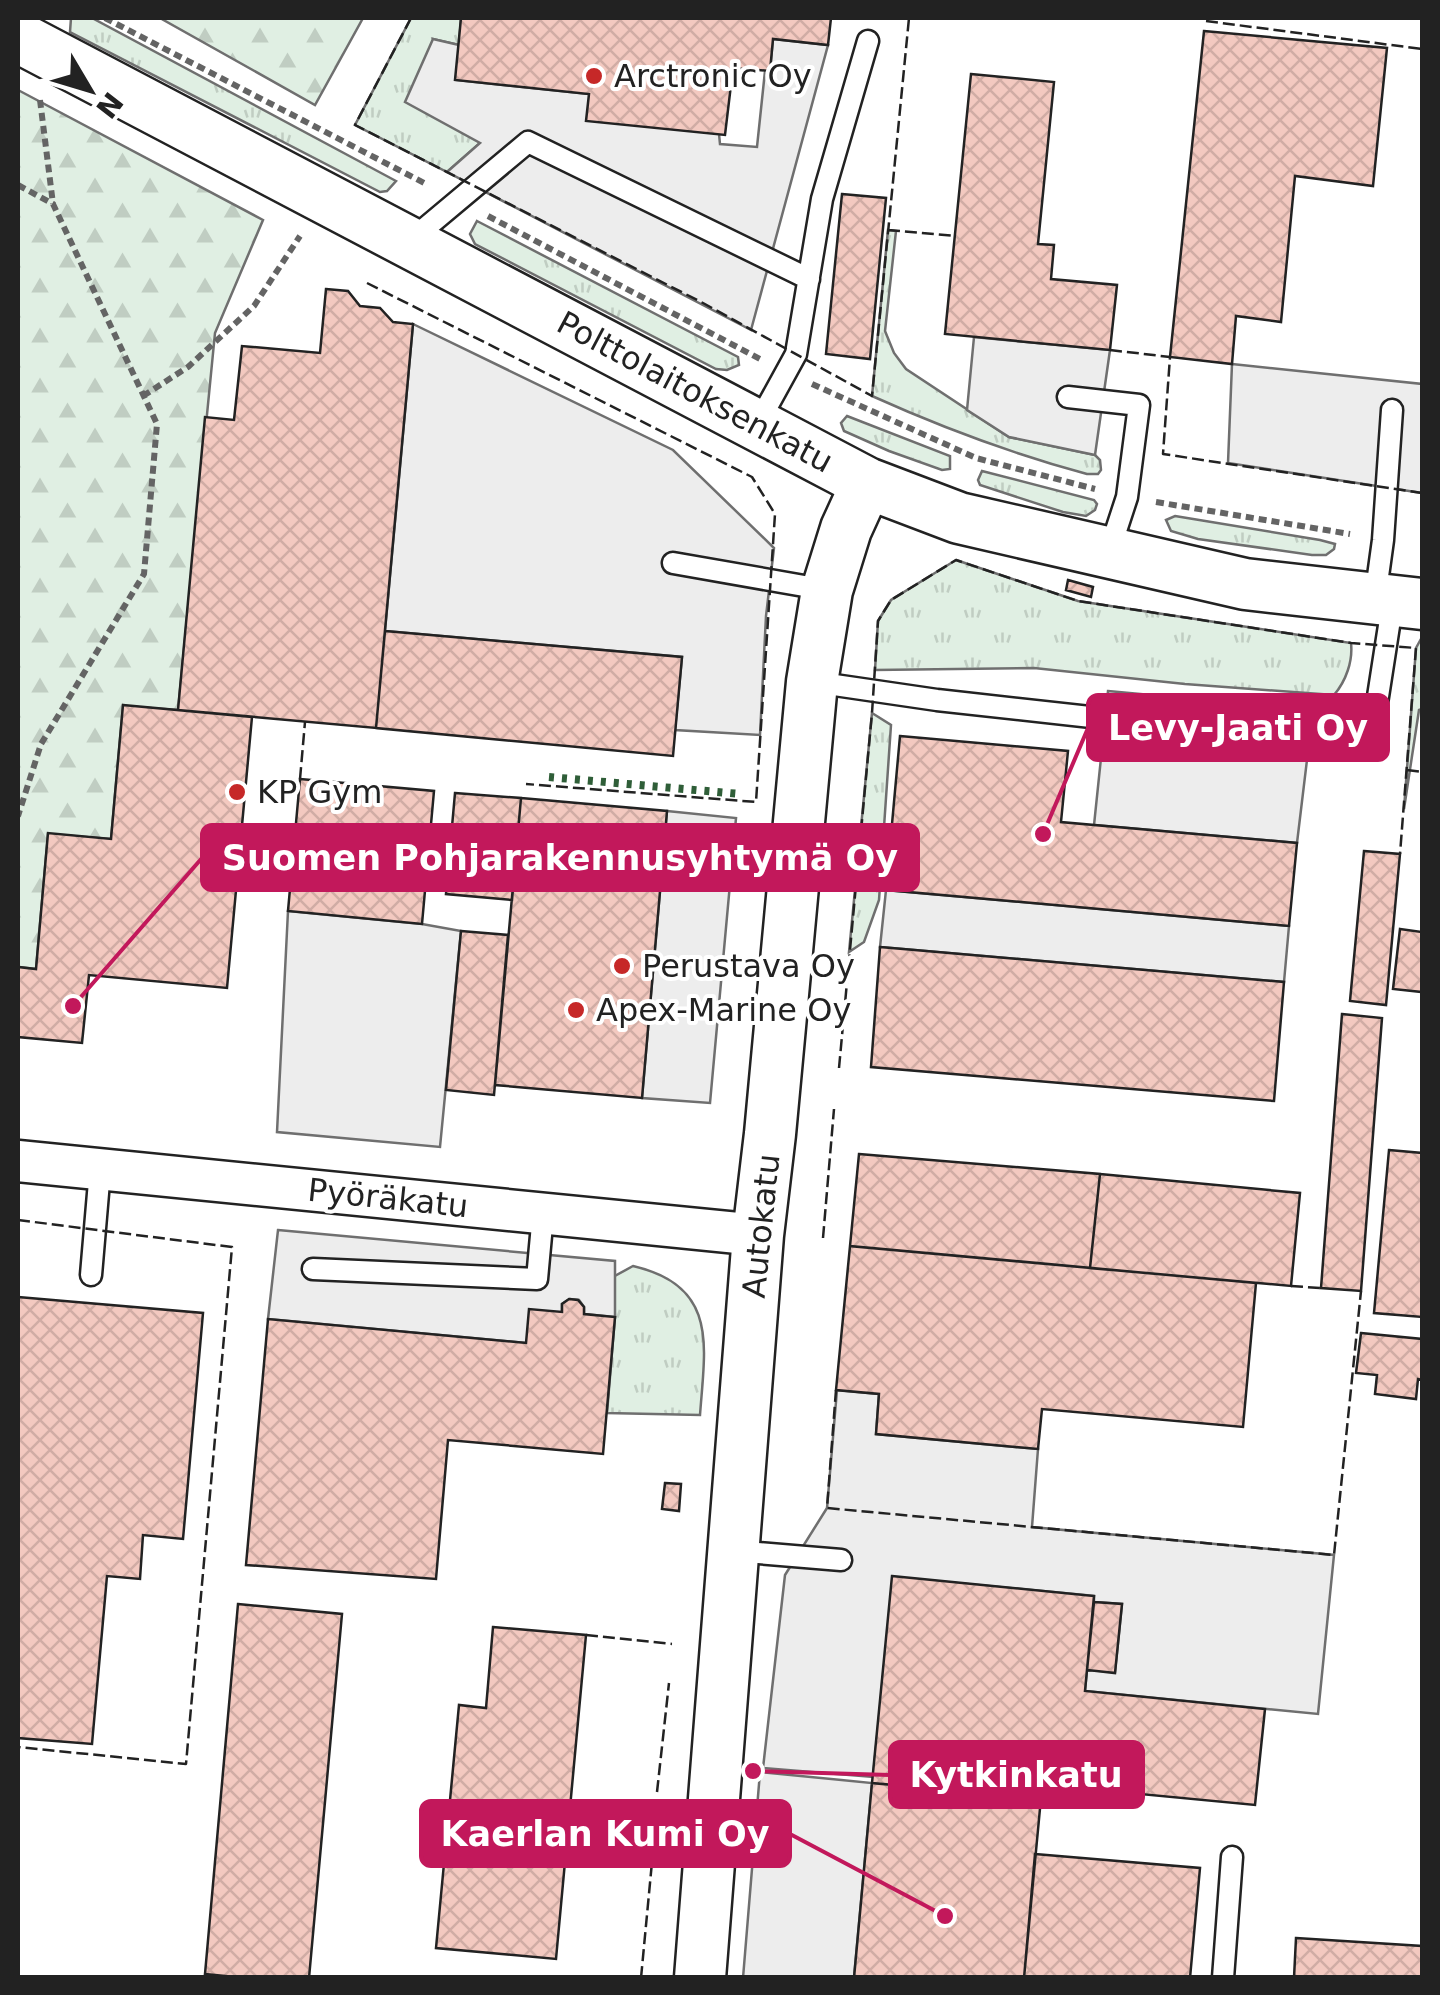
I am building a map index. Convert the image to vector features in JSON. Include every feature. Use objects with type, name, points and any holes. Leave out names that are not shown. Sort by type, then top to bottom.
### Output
[{"type":"street","name":"Polttolaitoksenkatu","points":[[33,45],[866,482],[959,518],[1109,554],[1244,584],[1397,600]]},
{"type":"street","name":"Autokatu","points":[[700,1978],[758,1235],[812,682],[827,590],[866,482]]},
{"type":"street","name":"Pyöräkatu","points":[[18,1161],[758,1235]]},
{"type":"lane","points":[[757,424],[796,354],[822,199],[868,41]]},
{"type":"lane","points":[[410,242],[528,142],[809,278]]},
{"type":"lane","points":[[1068,397],[1139,404],[1127,498],[1109,554]]},
{"type":"lane","points":[[812,682],[937,700],[1370,748],[1397,600],[1383,540],[1392,410]]},
{"type":"lane","points":[[674,563],[827,590]]},
{"type":"lane","points":[[91,1275],[100,1170]]},
{"type":"lane","points":[[314,1268],[537,1279],[543,1214]]},
{"type":"lane","points":[[734,1550],[842,1560]]},
{"type":"lane","points":[[1223,1978],[1232,1856]]},
{"type":"path","points":[[105,18],[787,372],[976,458],[1127,498],[1383,540]]},
{"type":"path","points":[[18,816],[41,744],[144,574],[157,424],[53,204],[33,45]]},
{"type":"path","points":[[18,185],[53,204]]},
{"type":"path","points":[[143,396],[188,367],[254,306],[326,197]]},
{"type":"green space","points":[[71,18],[92,18],[396,181],[387,191],[380,192],[70,32]]},
{"type":"green space","points":[[160,18],[363,18],[315,105]]},
{"type":"green space","points":[[411,18],[461,18],[459,45],[433,39],[480,143],[447,172],[355,125]]},
{"type":"green space","points":[[18,90],[263,220],[215,333],[178,710],[123,706],[111,839],[48,834],[36,969],[18,967]]},
{"type":"green space","points":[[477,221],[738,357],[739,365],[716,369],[475,244],[470,234]]},
{"type":"green space","points":[[888,230],[896,231],[885,331],[906,369],[1009,437],[1095,455],[1100,460],[1098,474],[1005,449],[872,396]]},
{"type":"green space","points":[[847,416],[950,456],[950,469],[942,470],[889,451],[844,431],[841,423]]},
{"type":"green space","points":[[982,471],[1094,500],[1097,504],[1086,516],[1063,512],[980,485]]},
{"type":"green space","points":[[1175,516],[1335,544],[1326,555],[1312,555],[1198,539],[1171,531],[1166,520]]},
{"type":"green space","points":[[956,560],[1078,601],[1351,643],[1350,664],[1334,695],[1034,668],[875,670],[878,621],[891,600]]},
{"type":"green space","points":[[1422,637],[1422,709],[1404,809],[1416,648]]},
{"type":"green space","points":[[872,713],[891,725],[879,900],[864,942],[849,952]]},
{"type":"green space","points":[[633,1266],[661,1275],[680,1288],[693,1304],[704,1343],[700,1415],[607,1413],[615,1317],[613,1277]]},
{"type":"shaded area","points":[[433,39],[459,45],[456,80],[589,94],[719,134],[720,144],[757,147],[765,71],[770,71],[773,39],[828,45],[751,330],[447,172],[480,143],[405,102]]},
{"type":"shaded area","points":[[413,324],[673,450],[774,548],[760,735],[675,730],[682,657],[385,631]]},
{"type":"shaded area","points":[[974,337],[1110,350],[1095,455],[1009,437],[967,410]]},
{"type":"shaded area","points":[[1232,364],[1422,384],[1422,493],[1228,463]]},
{"type":"shaded area","points":[[1108,691],[1313,710],[1297,843],[1094,825]]},
{"type":"shaded area","points":[[667,811],[736,818],[710,1103],[642,1098]]},
{"type":"shaded area","points":[[886,890],[1289,926],[1284,982],[880,947]]},
{"type":"shaded area","points":[[288,911],[461,931],[440,1147],[277,1132]]},
{"type":"shaded area","points":[[278,1230],[615,1261],[615,1317],[584,1314],[579,1300],[570,1299],[562,1304],[562,1312],[526,1343],[268,1319]]},
{"type":"shaded area","points":[[837,1390],[879,1394],[876,1434],[1038,1449],[1032,1527],[1334,1555],[1318,1714],[1085,1691],[1087,1670],[1115,1672],[1122,1604],[1094,1602],[1094,1596],[893,1577],[873,1777],[763,1768],[785,1575],[827,1508]]},
{"type":"shaded area","points":[[760,1772],[872,1783],[854,1977],[743,1978]]},
{"type":"building","name":"Arctronic Oy","points":[[461,18],[831,18],[828,45],[773,39],[770,71],[733,68],[725,135],[586,121],[589,94],[455,80]]},
{"type":"building","points":[[1204,31],[1387,48],[1373,186],[1295,176],[1281,322],[1236,316],[1232,364],[1170,357]]},
{"type":"building","points":[[971,74],[1054,82],[1038,244],[1054,245],[1051,279],[1117,285],[1110,350],[945,334]]},
{"type":"building","points":[[842,194],[886,198],[870,359],[826,354]]},
{"type":"building","points":[[326,289],[348,291],[360,306],[380,308],[393,322],[413,324],[376,728],[178,710],[205,417],[234,420],[242,346],[320,353]]},
{"type":"building","points":[[1068,580],[1093,587],[1091,597],[1066,590]]},
{"type":"building","points":[[385,631],[682,657],[673,756],[376,728]]},
{"type":"building","points":[[123,705],[252,717],[227,988],[89,975],[82,1043],[18,1037],[18,967],[36,969],[48,833],[111,839]]},
{"type":"building","points":[[900,736],[1068,751],[1061,822],[1297,843],[1289,926],[886,890]]},
{"type":"building","points":[[300,779],[434,791],[422,924],[288,911]]},
{"type":"building","points":[[455,793],[521,798],[512,900],[446,894]]},
{"type":"building","name":"Apex-Marine Oy","points":[[521,798],[667,811],[642,1098],[495,1085]]},
{"type":"building","points":[[1364,851],[1400,854],[1386,1005],[1350,1001]]},
{"type":"building","points":[[1400,929],[1422,932],[1422,992],[1393,989]]},
{"type":"building","points":[[461,931],[508,935],[494,1095],[446,1090]]},
{"type":"building","points":[[880,947],[1284,982],[1274,1101],[871,1067]]},
{"type":"building","points":[[1342,1014],[1382,1018],[1361,1291],[1321,1288]]},
{"type":"building","points":[[1389,1150],[1422,1153],[1422,1317],[1374,1313]]},
{"type":"building","points":[[859,1154],[1100,1174],[1090,1268],[850,1246]]},
{"type":"building","points":[[1100,1174],[1300,1193],[1291,1286],[1090,1268]]},
{"type":"building","points":[[850,1246],[1256,1283],[1243,1427],[1042,1409],[1038,1449],[876,1434],[879,1394],[836,1390]]},
{"type":"building","points":[[18,1297],[203,1313],[183,1539],[143,1535],[140,1579],[107,1576],[92,1744],[18,1738]]},
{"type":"building","points":[[569,1299],[578,1300],[584,1314],[615,1317],[603,1454],[448,1440],[436,1579],[246,1565],[268,1319],[526,1343],[529,1309],[562,1312],[562,1304]]},
{"type":"building","points":[[1361,1333],[1422,1339],[1422,1380],[1418,1379],[1416,1399],[1375,1394],[1377,1375],[1356,1373]]},
{"type":"building","points":[[665,1483],[681,1484],[679,1511],[662,1509]]},
{"type":"building","points":[[892,1576],[1094,1596],[1085,1691],[1265,1709],[1255,1805],[1078,1788],[1076,1801],[872,1783]]},
{"type":"building","points":[[1094,1602],[1122,1604],[1115,1673],[1087,1670]]},
{"type":"building","points":[[238,1604],[342,1614],[309,1978],[205,1974]]},
{"type":"building","points":[[493,1627],[586,1635],[556,1959],[436,1948],[459,1705],[486,1708]]},
{"type":"building","points":[[872,1783],[1041,1798],[1024,1978],[854,1978]]},
{"type":"building","points":[[1035,1854],[1200,1868],[1190,1978],[1024,1978]]},
{"type":"building","points":[[1296,1938],[1422,1946],[1422,1978],[1294,1978]]},
{"type":"hedge","points":[[549,777],[740,794]]},
{"type":"fence","points":[[411,18],[355,125],[703,303],[872,396],[909,18]]},
{"type":"fence","points":[[1206,21],[1422,49]]},
{"type":"fence","points":[[888,230],[955,236]]},
{"type":"fence","points":[[367,283],[752,477],[775,514],[756,802],[526,784]]},
{"type":"fence","points":[[1110,350],[1170,357],[1163,454],[1422,493]]},
{"type":"fence","points":[[839,1068],[878,621],[891,600],[956,560],[1078,601],[1351,643],[1416,648],[1400,854]]},
{"type":"fence","points":[[300,779],[305,722]]},
{"type":"fence","points":[[1407,770],[1422,772]]},
{"type":"fence","points":[[823,1238],[834,1109]]},
{"type":"fence","points":[[18,1220],[232,1247],[186,1764],[18,1747]]},
{"type":"fence","points":[[1291,1286],[1321,1288]]},
{"type":"fence","points":[[836,1390],[827,1508],[1334,1555],[1361,1291]]},
{"type":"fence","points":[[586,1635],[672,1644]]},
{"type":"fence","points":[[657,1792],[669,1683]]},
{"type":"fence","points":[[641,1978],[652,1862]]},
{"type":"place","name":"Arctronic Oy","points":[[594,76]]},
{"type":"place","name":"KP Gym","points":[[237,792]]},
{"type":"place","name":"Levy-Jaati Oy","points":[[1043,834]]},
{"type":"place","name":"Perustava Oy","points":[[622,966]]},
{"type":"place","name":"Suomen Pohjarakennusyhtymä Oy","points":[[73,1006]]},
{"type":"place","name":"Apex-Marine Oy","points":[[576,1010]]},
{"type":"place","name":"Kytkinkatu","points":[[753,1771]]},
{"type":"place","name":"Kaerlan Kumi Oy","points":[[945,1916]]}]
